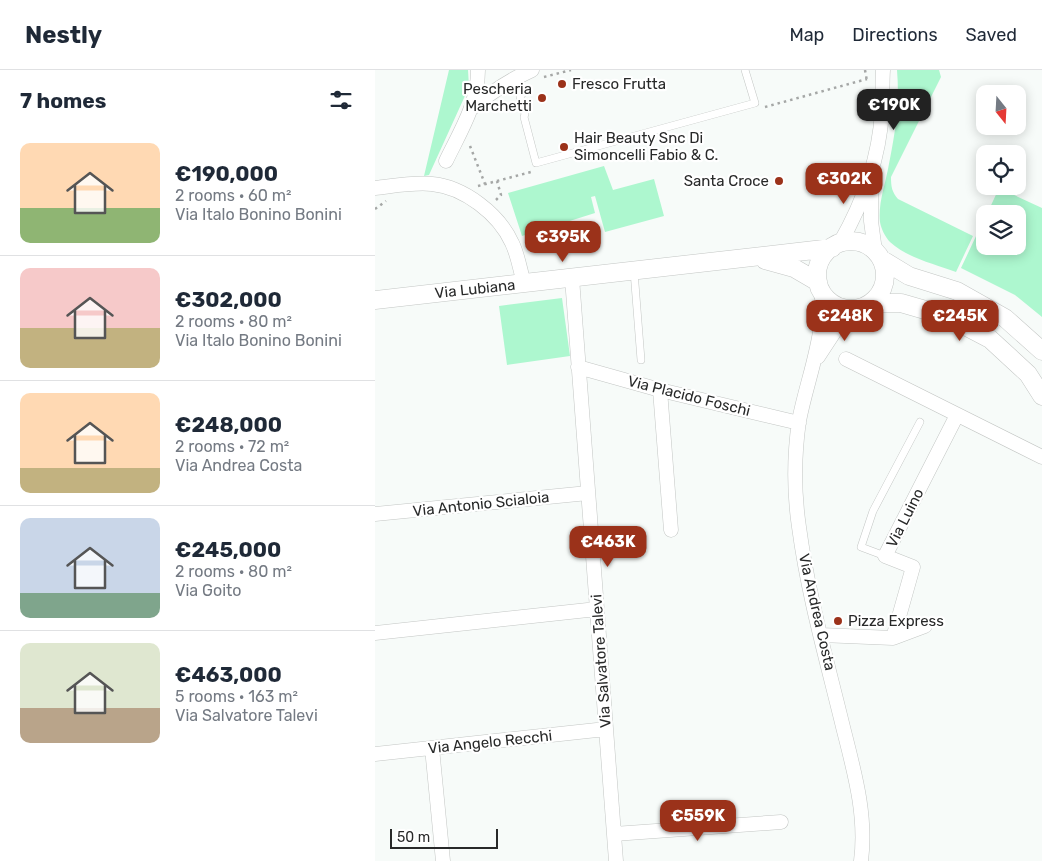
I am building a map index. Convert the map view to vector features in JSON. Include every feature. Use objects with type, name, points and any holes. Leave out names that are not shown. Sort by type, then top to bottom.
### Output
[{"type":"street","points":[[446,161],[471,109],[478,82],[478,70]]},
{"type":"street","points":[[471,109],[488,95],[515,78],[537,74]]},
{"type":"street","points":[[881,74],[882,112],[871,178],[854,219],[836,245],[825,254],[820,263],[818,272],[820,287],[828,300],[837,306],[847,309],[901,303],[946,316],[989,339],[1028,374],[1042,396]]},
{"type":"street","points":[[864,306],[878,297],[883,288],[885,278],[885,269],[878,255],[871,221],[871,178]]},
{"type":"street","points":[[375,188],[431,183],[459,192],[487,210],[500,223],[513,244],[524,283]]},
{"type":"street","points":[[836,245],[859,242],[909,276],[957,291],[1005,318],[1042,351]]},
{"type":"street","name":"Via Lubiana","points":[[375,300],[755,258],[836,245]]},
{"type":"street","name":"Via Lubiana","points":[[755,258],[794,268],[820,287]]},
{"type":"street","name":"Via Salvatore Talevi","points":[[572,278],[616,861]]},
{"type":"street","name":"Via Andrea Costa","points":[[820,287],[821,325],[799,423],[795,475],[798,526],[809,585],[861,798],[864,844],[861,861]]},
{"type":"street","name":"Via Andrea Costa","points":[[814,362],[835,331],[864,306]]},
{"type":"street","points":[[846,359],[1042,457]]},
{"type":"street","name":"Via Placido Foschi","points":[[578,367],[661,390],[799,423]]},
{"type":"street","points":[[661,390],[671,530]]},
{"type":"street","name":"Via Luino","points":[[893,638],[913,567],[885,556],[957,414]]},
{"type":"street","name":"Via Antonio Scialoia","points":[[375,514],[588,493]]},
{"type":"street","points":[[375,633],[597,609]]},
{"type":"street","points":[[821,635],[893,638],[925,626]]},
{"type":"street","name":"Via Angelo Recchi","points":[[375,754],[606,729]]},
{"type":"street","points":[[432,748],[443,861]]},
{"type":"street","points":[[614,834],[781,822]]},
{"type":"lane","points":[[515,78],[523,93],[520,97],[525,114],[523,117],[536,163],[755,103],[745,70]]},
{"type":"lane","points":[[634,271],[641,360]]},
{"type":"lane","points":[[885,556],[861,547],[873,511],[920,422]]},
{"type":"path","points":[[537,74],[571,70]]},
{"type":"path","points":[[865,70],[868,88]]},
{"type":"path","points":[[468,141],[485,184]]},
{"type":"path","points":[[487,210],[501,195],[497,181]]},
{"type":"green space","points":[[449,70],[468,70],[469,87],[429,175],[424,176]]},
{"type":"green space","points":[[897,70],[939,70],[941,77],[891,177],[891,184],[893,192],[898,199],[973,236],[956,272],[897,248],[886,238],[883,232],[880,215],[881,202],[891,156],[896,120],[898,96]]},
{"type":"green space","points":[[604,166],[613,190],[654,179],[664,216],[605,232],[595,196],[591,197],[595,213],[522,236],[508,193]]},
{"type":"green space","points":[[996,195],[1014,195],[1042,208],[1042,317],[1015,295],[961,268],[976,236],[976,255],[1026,255],[1026,205],[991,205]]},
{"type":"green space","points":[[562,298],[570,356],[507,365],[499,306]]},
{"type":"place","name":"Fresco Frutta","points":[[562,84]]},
{"type":"place","name":"Pescheria Marchetti","points":[[542,98]]},
{"type":"place","name":"Hair Beauty Snc Di Simoncelli Fabio & C.","points":[[564,147]]},
{"type":"place","name":"Santa Croce","points":[[779,181]]},
{"type":"place","name":"Pizza Express","points":[[838,621]]}]
